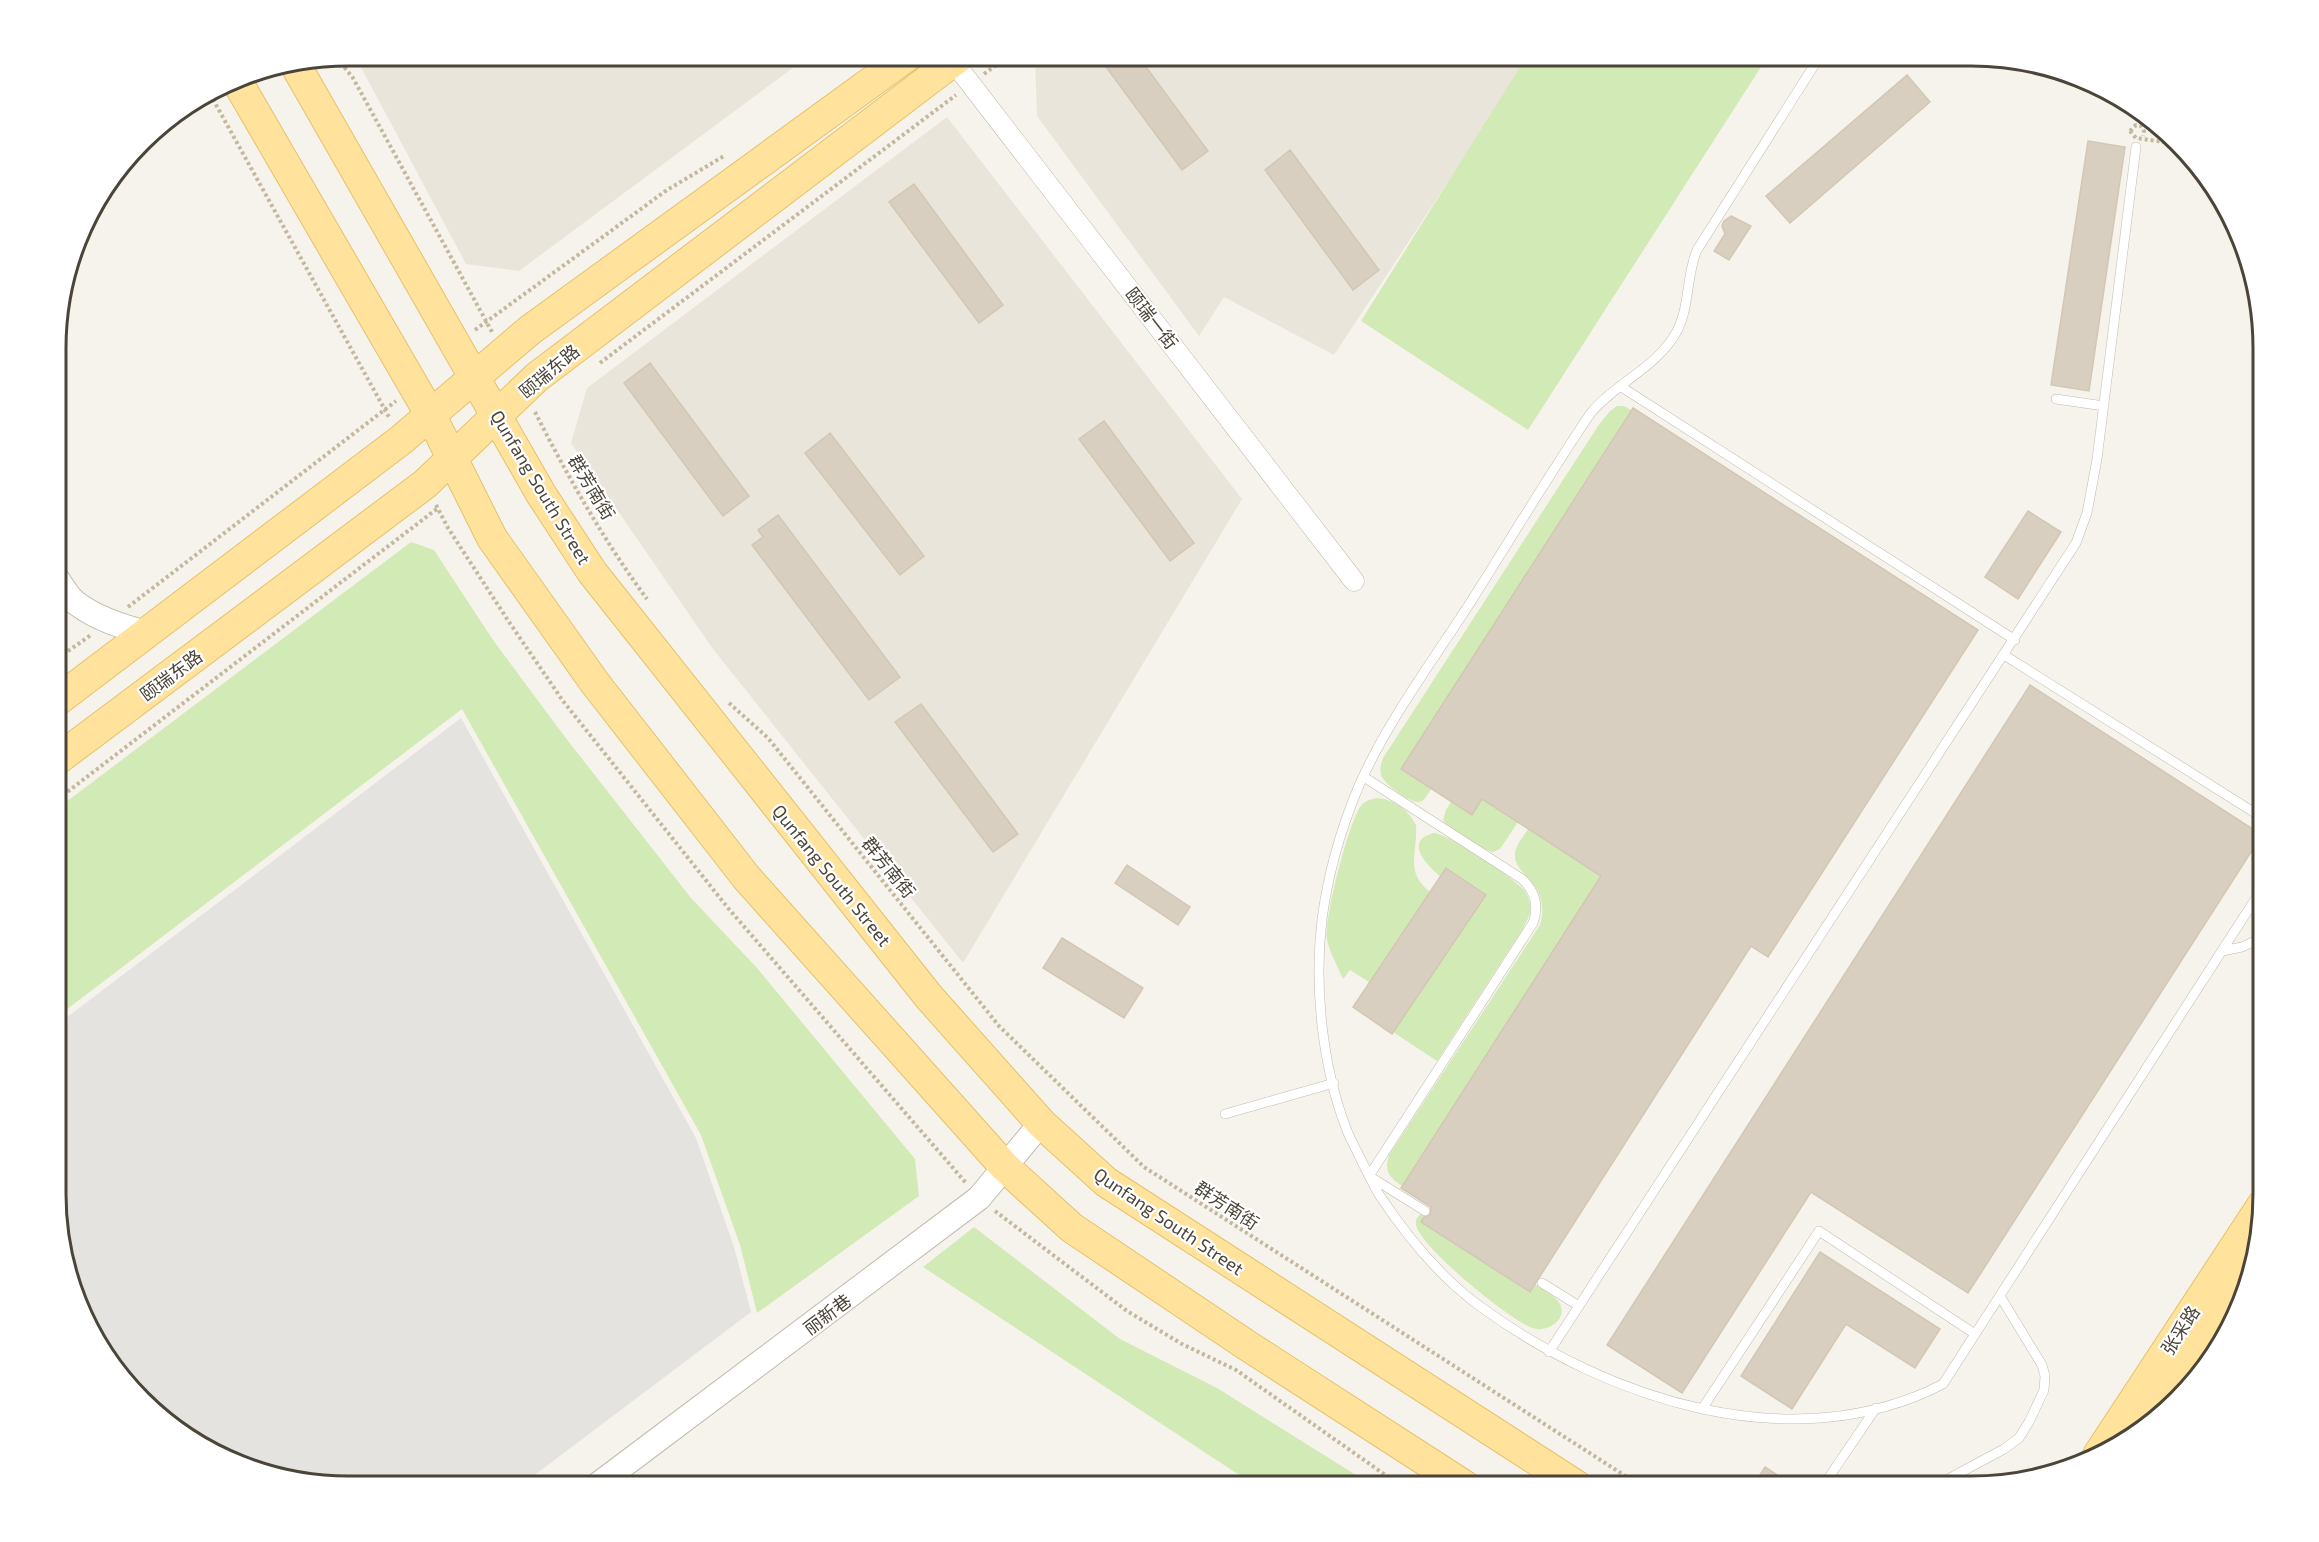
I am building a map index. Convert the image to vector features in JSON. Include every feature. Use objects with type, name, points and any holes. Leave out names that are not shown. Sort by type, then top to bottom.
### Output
[{"type":"main road","points":[[66,694],[402,440],[429,414],[530,330],[893,66]]},
{"type":"main road","name":"颐瑞东路","points":[[66,753],[419,488],[537,378],[942,66]]},
{"type":"main road","name":"Qunfang South Street","points":[[298,70],[475,375],[541,494],[592,572],[929,997],[1041,1123],[1106,1182],[1562,1476]]},
{"type":"main road","points":[[240,87],[429,414],[492,538],[595,683],[739,868],[1005,1167],[1072,1228],[1248,1346],[1435,1476]]},
{"type":"main road","name":"张采路","points":[[2108,1441],[2252,1221]]},
{"type":"main road","name":"张采路","points":[[2164,1399],[2238,1284]]},
{"type":"street","name":"颐瑞一街","points":[[961,66],[1354,581]]},
{"type":"street","points":[[66,591],[74,602],[98,616],[121,626],[147,633]]},
{"type":"street","name":"丽新巷","points":[[609,1476],[969,1207],[1041,1123]]},
{"type":"lane","points":[[1814,66],[1697,250],[1689,273],[1682,317],[1674,336],[1659,354],[1596,406],[1583,424],[1392,726],[1364,777],[1336,851],[1322,920],[1319,990],[1327,1059],[1346,1127],[1377,1192],[1421,1252],[1478,1306],[1549,1352],[1624,1386],[1702,1409],[1752,1418],[1806,1419],[1853,1414],[1894,1404],[1943,1384],[2253,903]]},
{"type":"lane","points":[[1549,1352],[2070,555],[2082,529],[2094,478],[2136,142]]},
{"type":"lane","points":[[1620,386],[2015,640]]},
{"type":"lane","points":[[2056,399],[2104,406]]},
{"type":"lane","points":[[2004,656],[2253,812]]},
{"type":"lane","points":[[1364,777],[1522,879],[1534,896],[1536,908],[1530,927],[1369,1176]]},
{"type":"lane","points":[[2222,951],[2242,947],[2253,942]]},
{"type":"lane","points":[[1226,1114],[1334,1083]]},
{"type":"lane","points":[[1369,1176],[1425,1211]]},
{"type":"lane","points":[[1702,1409],[1819,1232],[1975,1334]]},
{"type":"lane","points":[[1542,1283],[1579,1306]]},
{"type":"lane","points":[[1953,1476],[2015,1442],[2026,1429],[2044,1390],[2045,1376],[2042,1365],[2000,1296]]},
{"type":"lane","points":[[1829,1476],[1876,1408]]},
{"type":"path","points":[[344,66],[353,78],[503,352]]},
{"type":"path","points":[[2136,142],[2164,143]]},
{"type":"path","name":"群芳南街","points":[[525,391],[561,464],[630,576],[651,603]]},
{"type":"path","name":"群芳南街","points":[[727,701],[768,738],[999,1026],[1144,1167],[1625,1476]]},
{"type":"shaded area","points":[[360,66],[796,66],[519,271],[466,264]]},
{"type":"shaded area","points":[[1035,66],[1524,66],[1334,355],[1224,297],[1199,336],[1037,116]]},
{"type":"shaded area","points":[[947,117],[1242,499],[963,963],[713,649],[571,443],[587,388]]},
{"type":"shaded area","points":[[461,718],[696,1138],[734,1247],[751,1312],[533,1476],[311,1474],[240,1455],[176,1418],[136,1380],[114,1351],[87,1302],[68,1231],[66,1018]]},
{"type":"green space","points":[[1521,66],[1762,66],[1528,430],[1361,321]]},
{"type":"green space","points":[[1617,406],[1624,406],[1631,410],[1401,769],[1431,789],[1422,801],[1407,798],[1394,790],[1382,777],[1380,770],[1383,758],[1598,426]]},
{"type":"green space","points":[[411,542],[434,550],[493,640],[565,737],[691,898],[757,968],[915,1159],[919,1196],[757,1313],[740,1245],[701,1135],[462,709],[66,1010],[66,802]]},
{"type":"green space","points":[[1377,798],[1400,806],[1416,825],[1415,869],[1417,877],[1430,892],[1369,982],[1350,970],[1343,979],[1328,945],[1327,930],[1333,894],[1350,830],[1361,806]]},
{"type":"green space","points":[[1482,799],[1518,822],[1500,849],[1493,852],[1466,839],[1443,820],[1451,802],[1472,815]]},
{"type":"green space","points":[[1528,829],[1601,876],[1402,1186],[1394,1180],[1387,1169],[1389,1155],[1540,925],[1541,899],[1537,889],[1516,862],[1515,854],[1518,844]]},
{"type":"green space","points":[[1434,833],[1453,840],[1514,881],[1526,893],[1530,907],[1522,930],[1437,1061],[1393,1032],[1486,895],[1447,868],[1441,877],[1430,867],[1419,848],[1420,842],[1425,837]]},
{"type":"green space","points":[[1423,1213],[1426,1215],[1421,1222],[1529,1292],[1535,1284],[1552,1295],[1562,1310],[1558,1320],[1543,1329],[1532,1328],[1487,1298],[1451,1268],[1424,1239],[1416,1223],[1418,1217]]},
{"type":"green space","points":[[974,1227],[1120,1339],[1217,1388],[1358,1476],[1241,1476],[923,1267]]},
{"type":"building","points":[[1105,66],[1145,66],[1208,151],[1182,170]]},
{"type":"building","points":[[1907,75],[1930,102],[1790,223],[1766,196]]},
{"type":"building","points":[[2088,141],[2125,147],[2089,391],[2051,385]]},
{"type":"building","points":[[1290,150],[1379,270],[1353,290],[1265,170]]},
{"type":"building","points":[[914,184],[1003,305],[979,323],[889,202]]},
{"type":"building","points":[[1731,216],[1751,226],[1729,260],[1714,251],[1725,234],[1722,226],[1724,221]]},
{"type":"building","points":[[650,363],[749,496],[723,516],[624,383]]},
{"type":"building","points":[[1633,408],[1978,630],[1768,957],[1751,946],[1530,1292],[1421,1222],[1424,1217],[1430,1215],[1431,1207],[1401,1188],[1601,876],[1482,799],[1472,815],[1401,769]]},
{"type":"building","points":[[1104,421],[1194,543],[1170,561],[1079,439]]},
{"type":"building","points":[[830,433],[924,556],[900,575],[805,453]]},
{"type":"building","points":[[2028,511],[2061,532],[2018,599],[1985,577]]},
{"type":"building","points":[[778,515],[900,677],[869,700],[752,545],[763,537],[758,530]]},
{"type":"building","points":[[2030,685],[2253,829],[2253,849],[1968,1293],[1811,1192],[1682,1393],[1607,1345]]},
{"type":"building","points":[[921,704],[1018,834],[993,852],[895,722]]},
{"type":"building","points":[[1127,865],[1190,907],[1178,925],[1115,883]]},
{"type":"building","points":[[1446,868],[1486,895],[1392,1034],[1353,1007]]},
{"type":"building","points":[[1062,938],[1143,988],[1124,1018],[1043,968]]},
{"type":"building","points":[[1820,1252],[1940,1329],[1915,1368],[1846,1324],[1792,1409],[1741,1376]]},
{"type":"building","points":[[1765,1467],[1779,1476],[1759,1476]]}]
